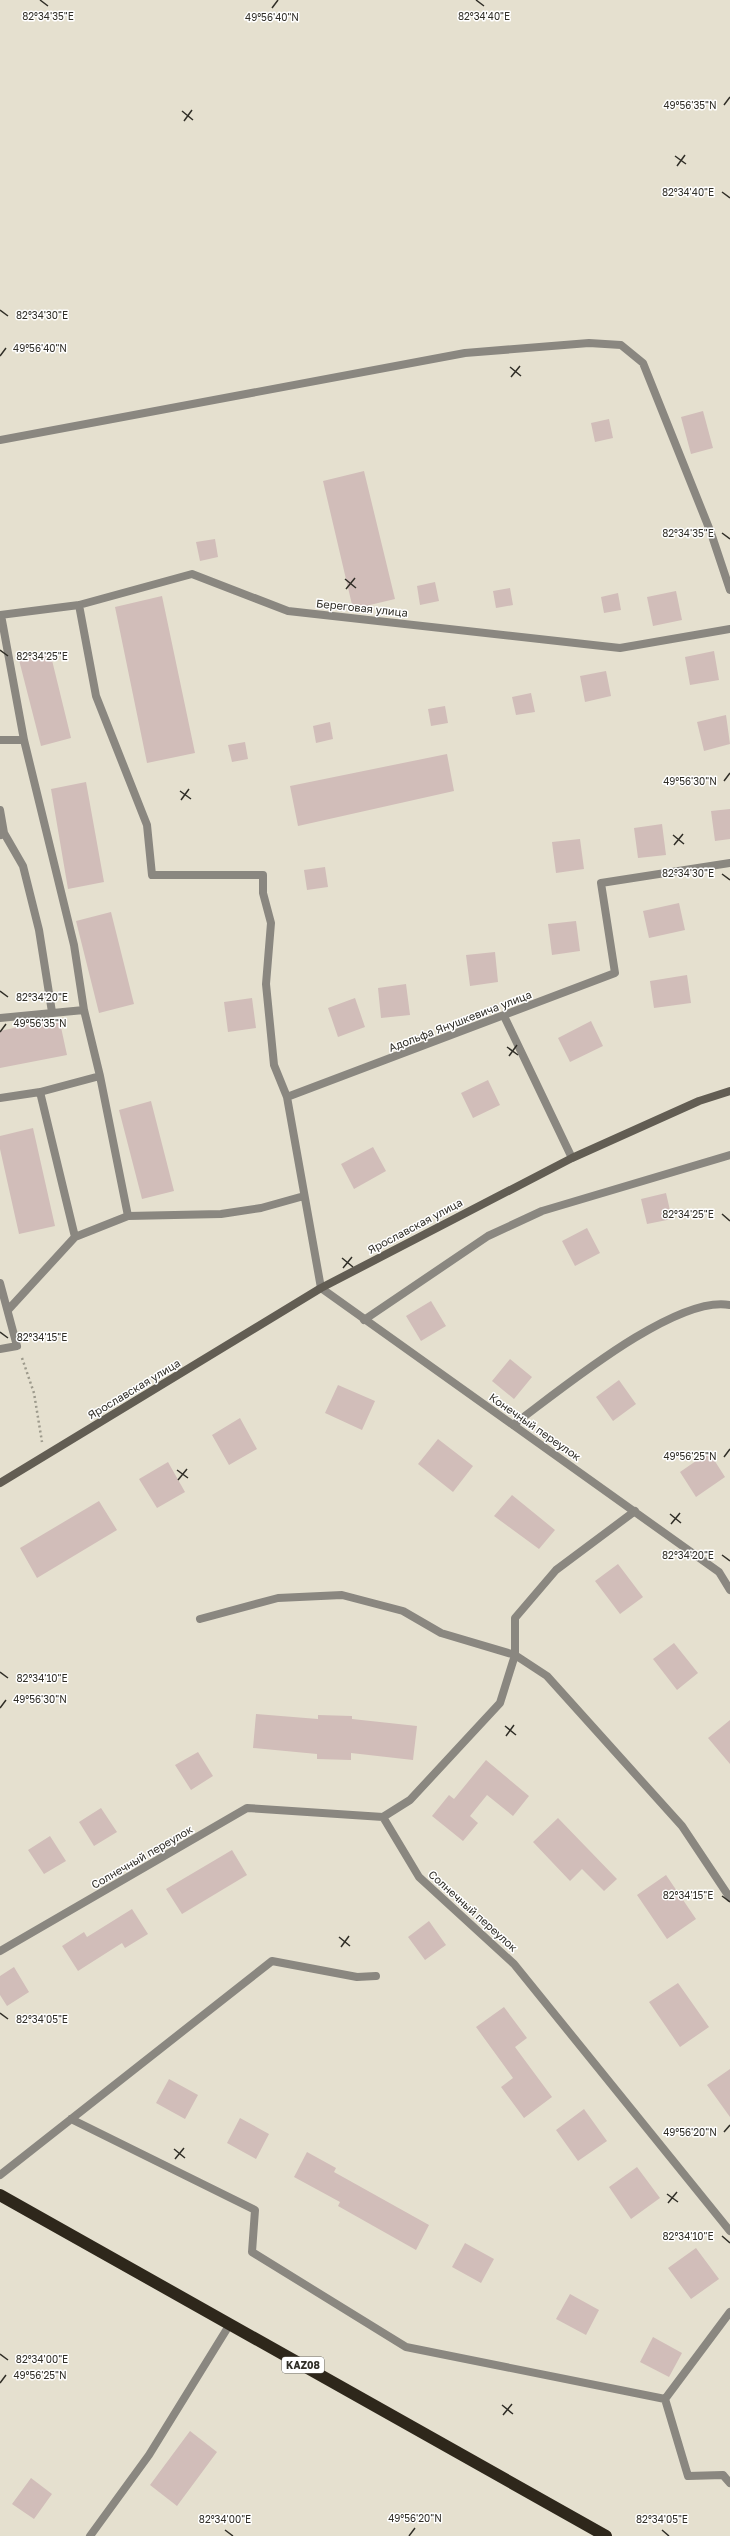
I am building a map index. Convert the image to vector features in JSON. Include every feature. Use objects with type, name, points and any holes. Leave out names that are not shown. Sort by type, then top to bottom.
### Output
[{"type":"highway","name":"KAZ08","points":[[0,2196],[606,2536]]},
{"type":"main road","name":"Ярославская улица","points":[[0,1483],[321,1288],[572,1158],[699,1101],[730,1091]]},
{"type":"street","points":[[0,440],[465,353],[589,343],[621,345],[643,364],[711,533],[730,590]]},
{"type":"street","name":"Береговая улица","points":[[1,615],[79,605],[192,574],[288,611],[620,648],[730,629]]},
{"type":"street","points":[[79,605],[96,696],[147,825],[152,876],[263,875],[263,892],[271,923],[266,984],[274,1065],[287,1097],[321,1288]]},
{"type":"street","points":[[1,615],[24,740],[74,945],[84,1010],[100,1076],[128,1216]]},
{"type":"street","points":[[0,740],[24,740]]},
{"type":"street","points":[[0,810],[2,834],[24,866],[39,930],[52,1012]]},
{"type":"street","name":"Адольфа Янушкевича улица","points":[[287,1097],[615,973],[601,883],[730,863]]},
{"type":"street","points":[[0,1018],[84,1010]]},
{"type":"street","points":[[504,1016],[572,1158]]},
{"type":"street","points":[[0,1098],[40,1092],[100,1076]]},
{"type":"street","points":[[40,1092],[76,1237]]},
{"type":"street","points":[[364,1320],[488,1236],[542,1211],[730,1155]]},
{"type":"street","points":[[8,1310],[76,1237],[128,1216],[221,1214],[260,1208],[304,1196]]},
{"type":"street","points":[[0,1283],[18,1346],[0,1350]]},
{"type":"street","name":"Конечный переулок","points":[[321,1288],[719,1572],[730,1590]]},
{"type":"street","points":[[512,1425],[600,1361],[643,1334],[684,1312],[717,1302],[730,1305]]},
{"type":"street","points":[[383,1817],[410,1800],[500,1703],[516,1655],[515,1618],[556,1570],[635,1511]]},
{"type":"street","points":[[200,1619],[278,1598],[342,1595],[403,1611],[441,1633],[516,1655],[547,1676],[682,1826],[730,1898]]},
{"type":"street","name":"Солнечный переулок","points":[[0,1951],[247,1808],[383,1817],[419,1877],[514,1964],[730,2231]]},
{"type":"street","points":[[0,2175],[272,1961],[357,1977],[376,1976]]},
{"type":"street","points":[[71,2119],[255,2210],[252,2252],[406,2347],[665,2399]]},
{"type":"street","points":[[665,2399],[730,2312]]},
{"type":"street","points":[[90,2536],[149,2455],[230,2324]]},
{"type":"street","points":[[665,2399],[688,2476],[723,2476],[730,2483]]},
{"type":"path","points":[[18,1346],[34,1393],[44,1456]]},
{"type":"building","points":[[703,411],[713,448],[691,454],[681,417]]},
{"type":"building","points":[[609,419],[613,438],[595,442],[591,423]]},
{"type":"building","points":[[364,471],[395,599],[353,609],[323,481]]},
{"type":"building","points":[[215,539],[218,557],[200,561],[196,542]]},
{"type":"building","points":[[435,582],[439,601],[420,605],[417,586]]},
{"type":"building","points":[[510,588],[513,605],[496,608],[493,591]]},
{"type":"building","points":[[676,591],[682,620],[653,626],[647,597]]},
{"type":"building","points":[[618,593],[621,610],[604,613],[601,597]]},
{"type":"building","points":[[162,596],[195,753],[147,763],[115,607]]},
{"type":"building","points":[[714,651],[719,680],[690,685],[685,657]]},
{"type":"building","points":[[50,652],[71,738],[41,746],[19,660]]},
{"type":"building","points":[[606,671],[611,696],[585,702],[580,676]]},
{"type":"building","points":[[531,693],[535,712],[516,715],[512,697]]},
{"type":"building","points":[[445,706],[448,723],[431,726],[428,709]]},
{"type":"building","points":[[726,715],[730,744],[704,751],[697,722]]},
{"type":"building","points":[[330,722],[333,739],[316,743],[313,726]]},
{"type":"building","points":[[245,742],[248,759],[232,762],[228,745]]},
{"type":"building","points":[[447,754],[454,791],[298,826],[290,786]]},
{"type":"building","points":[[86,782],[104,882],[68,889],[51,789]]},
{"type":"building","points":[[730,809],[730,839],[715,841],[711,811]]},
{"type":"building","points":[[662,824],[666,855],[638,858],[634,828]]},
{"type":"building","points":[[580,839],[584,869],[556,873],[552,842]]},
{"type":"building","points":[[325,867],[328,887],[307,890],[304,870]]},
{"type":"building","points":[[679,903],[685,930],[649,938],[643,911]]},
{"type":"building","points":[[111,912],[134,1004],[99,1013],[76,921]]},
{"type":"building","points":[[576,921],[580,951],[552,955],[548,924]]},
{"type":"building","points":[[495,952],[498,982],[470,986],[466,955]]},
{"type":"building","points":[[687,975],[691,1003],[654,1008],[650,981]]},
{"type":"building","points":[[406,984],[410,1015],[381,1018],[378,988]]},
{"type":"building","points":[[252,998],[256,1028],[228,1032],[224,1002]]},
{"type":"building","points":[[355,998],[365,1027],[338,1037],[328,1008]]},
{"type":"building","points":[[59,1018],[67,1055],[0,1068],[0,1031]]},
{"type":"building","points":[[591,1021],[603,1046],[570,1062],[558,1038]]},
{"type":"building","points":[[488,1080],[500,1105],[473,1118],[461,1093]]},
{"type":"building","points":[[151,1101],[174,1191],[142,1199],[119,1110]]},
{"type":"building","points":[[33,1128],[55,1226],[19,1234],[0,1149],[0,1136]]},
{"type":"building","points":[[373,1147],[386,1171],[354,1189],[341,1164]]},
{"type":"building","points":[[666,1193],[672,1219],[647,1224],[641,1199]]},
{"type":"building","points":[[587,1228],[600,1253],[575,1266],[562,1241]]},
{"type":"building","points":[[431,1301],[446,1326],[421,1341],[406,1316]]},
{"type":"building","points":[[510,1359],[532,1377],[514,1399],[492,1381]]},
{"type":"building","points":[[619,1380],[636,1404],[613,1421],[596,1397]]},
{"type":"building","points":[[338,1385],[375,1401],[362,1430],[325,1413]]},
{"type":"building","points":[[240,1418],[257,1449],[229,1465],[212,1435]]},
{"type":"building","points":[[438,1439],[473,1466],[453,1492],[418,1464]]},
{"type":"building","points":[[709,1452],[725,1477],[696,1497],[680,1472]]},
{"type":"building","points":[[168,1462],[185,1492],[157,1508],[139,1479]]},
{"type":"building","points":[[512,1495],[555,1530],[539,1549],[494,1516]]},
{"type":"building","points":[[99,1501],[117,1530],[37,1578],[20,1548]]},
{"type":"building","points":[[618,1564],[643,1597],[620,1614],[595,1581]]},
{"type":"building","points":[[674,1643],[698,1673],[677,1690],[653,1659]]},
{"type":"building","points":[[256,1714],[318,1719],[318,1715],[352,1716],[352,1719],[417,1726],[413,1760],[351,1753],[351,1760],[317,1759],[317,1754],[253,1748]]},
{"type":"building","points":[[730,1720],[730,1764],[708,1738]]},
{"type":"building","points":[[198,1752],[213,1776],[191,1790],[175,1765]]},
{"type":"building","points":[[486,1760],[529,1796],[513,1816],[487,1795],[470,1816],[478,1823],[463,1841],[432,1816],[449,1795],[454,1799]]},
{"type":"building","points":[[101,1808],[117,1832],[94,1846],[79,1822]]},
{"type":"building","points":[[558,1818],[617,1879],[604,1891],[582,1869],[570,1881],[533,1842]]},
{"type":"building","points":[[50,1836],[66,1861],[44,1874],[28,1850]]},
{"type":"building","points":[[232,1850],[247,1875],[182,1914],[166,1889]]},
{"type":"building","points":[[666,1875],[696,1919],[667,1939],[637,1895]]},
{"type":"building","points":[[132,1909],[148,1934],[125,1948],[122,1943],[78,1971],[62,1946],[84,1932],[87,1937]]},
{"type":"building","points":[[429,1921],[446,1945],[425,1960],[408,1937]]},
{"type":"building","points":[[14,1967],[29,1992],[7,2006],[0,1995],[0,1976]]},
{"type":"building","points":[[678,1983],[709,2027],[680,2047],[649,2002]]},
{"type":"building","points":[[504,2007],[527,2038],[515,2047],[552,2097],[524,2118],[501,2087],[513,2078],[476,2027]]},
{"type":"building","points":[[730,2069],[730,2117],[707,2085]]},
{"type":"building","points":[[169,2079],[198,2095],[185,2119],[156,2103]]},
{"type":"building","points":[[584,2109],[607,2141],[578,2161],[556,2130]]},
{"type":"building","points":[[240,2118],[269,2134],[256,2159],[227,2143]]},
{"type":"building","points":[[307,2152],[336,2168],[334,2172],[429,2225],[416,2250],[338,2206],[340,2202],[294,2177]]},
{"type":"building","points":[[637,2167],[660,2198],[631,2219],[609,2187]]},
{"type":"building","points":[[465,2243],[494,2259],[481,2283],[452,2267]]},
{"type":"building","points":[[696,2248],[719,2279],[691,2299],[668,2268]]},
{"type":"building","points":[[570,2294],[599,2310],[586,2335],[556,2319]]},
{"type":"building","points":[[653,2337],[682,2353],[669,2377],[640,2362]]},
{"type":"building","points":[[190,2431],[217,2452],[177,2506],[150,2485]]},
{"type":"building","points":[[31,2478],[52,2494],[34,2519],[12,2504]]}]
